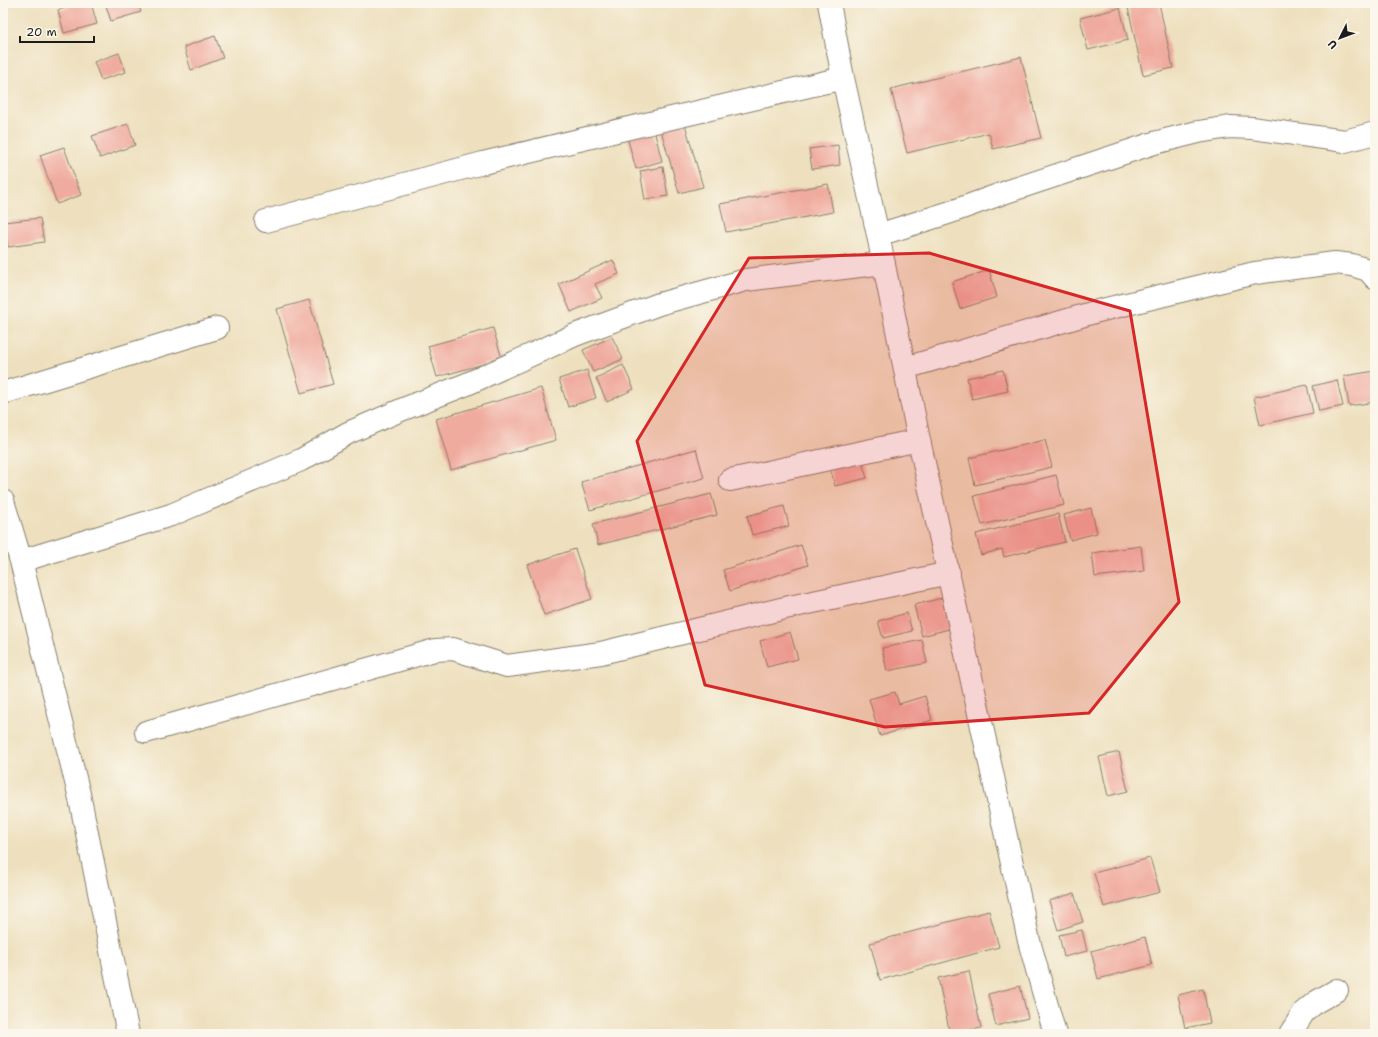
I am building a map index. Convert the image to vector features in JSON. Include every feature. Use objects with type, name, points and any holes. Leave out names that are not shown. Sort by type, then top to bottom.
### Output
[{"type":"street","points":[[829,3],[843,78],[884,263],[919,440],[1029,942],[1055,1034]]},
{"type":"street","points":[[266,221],[483,163],[843,78]]},
{"type":"street","points":[[878,235],[951,212],[1009,191],[1154,143],[1198,132],[1230,127],[1252,128],[1345,141],[1375,133]]},
{"type":"street","points":[[21,561],[171,515],[302,460],[348,433],[401,410],[467,384],[575,335],[659,304],[746,280],[884,263]]},
{"type":"street","points":[[905,368],[1098,311],[1255,273],[1335,263],[1352,265],[1368,270],[1375,278]]},
{"type":"street","points":[[3,393],[217,328]]},
{"type":"street","points":[[730,480],[919,440]]},
{"type":"street","points":[[3,501],[21,561],[79,794],[128,1034]]},
{"type":"street","points":[[146,732],[436,650],[453,649],[507,666],[601,653],[785,608],[949,573]]},
{"type":"street","points":[[1290,1034],[1304,1012],[1316,1002],[1337,990]]},
{"type":"highlighted area","points":[[929,253],[1130,311],[1179,602],[1089,713],[885,727],[705,685],[637,441],[749,258]]},
{"type":"building","points":[[84,3],[91,3],[97,24],[64,33],[58,10]]},
{"type":"building","points":[[105,3],[138,3],[141,12],[111,21]]},
{"type":"building","points":[[1127,3],[1159,3],[1173,68],[1143,75]]},
{"type":"building","points":[[1120,8],[1128,40],[1088,50],[1080,18]]},
{"type":"building","points":[[215,36],[223,58],[191,70],[184,47]]},
{"type":"building","points":[[119,53],[126,72],[101,80],[94,62]]},
{"type":"building","points":[[1021,57],[1041,138],[993,149],[989,133],[907,153],[891,89]]},
{"type":"building","points":[[684,121],[703,187],[679,193],[660,127]]},
{"type":"building","points":[[128,124],[135,145],[100,158],[92,136]]},
{"type":"building","points":[[653,126],[662,161],[636,169],[626,133]]},
{"type":"building","points":[[838,145],[840,165],[812,169],[809,149]]},
{"type":"building","points":[[64,147],[81,195],[57,204],[40,155]]},
{"type":"building","points":[[663,167],[668,196],[645,200],[640,171]]},
{"type":"building","points":[[828,184],[833,212],[726,232],[720,204]]},
{"type":"building","points":[[40,218],[44,242],[8,247],[4,222]]},
{"type":"building","points":[[613,260],[619,274],[595,284],[602,298],[571,312],[559,284]]},
{"type":"building","points":[[989,270],[997,297],[960,309],[952,282]]},
{"type":"building","points":[[309,300],[333,384],[301,393],[277,309]]},
{"type":"building","points":[[493,328],[502,359],[437,377],[428,346]]},
{"type":"building","points":[[612,337],[623,359],[593,372],[583,350]]},
{"type":"building","points":[[623,365],[634,389],[607,402],[596,378]]},
{"type":"building","points":[[587,370],[596,398],[568,407],[559,379]]},
{"type":"building","points":[[1003,370],[1008,391],[972,399],[967,378]]},
{"type":"building","points":[[1375,371],[1375,402],[1349,406],[1344,376]]},
{"type":"building","points":[[1337,380],[1343,406],[1319,411],[1313,386]]},
{"type":"building","points":[[1307,385],[1313,413],[1260,425],[1254,397]]},
{"type":"building","points":[[541,388],[556,440],[451,470],[436,419]]},
{"type":"building","points":[[1045,440],[1052,467],[975,485],[969,458]]},
{"type":"building","points":[[696,449],[704,478],[590,510],[581,482]]},
{"type":"building","points":[[861,459],[867,478],[835,486],[830,468]]},
{"type":"building","points":[[1056,475],[1064,505],[982,525],[974,496]]},
{"type":"building","points":[[711,494],[717,515],[598,545],[593,524]]},
{"type":"building","points":[[784,506],[789,526],[752,535],[747,516]]},
{"type":"building","points":[[1091,508],[1097,533],[1070,540],[1064,515]]},
{"type":"building","points":[[1058,514],[1065,542],[1004,557],[1002,549],[981,555],[976,534]]},
{"type":"building","points":[[801,545],[808,565],[730,591],[723,570]]},
{"type":"building","points":[[1141,546],[1144,571],[1095,577],[1092,553]]},
{"type":"building","points":[[575,549],[592,599],[544,615],[527,565]]},
{"type":"building","points":[[942,598],[949,629],[922,636],[914,605]]},
{"type":"building","points":[[907,613],[912,631],[883,638],[878,621]]},
{"type":"building","points":[[790,632],[798,659],[767,667],[760,641]]},
{"type":"building","points":[[922,640],[927,663],[887,671],[882,648]]},
{"type":"building","points":[[895,692],[899,704],[925,696],[932,720],[880,736],[869,699]]},
{"type":"building","points":[[1119,752],[1128,791],[1108,796],[1099,757]]},
{"type":"building","points":[[1150,858],[1160,892],[1104,907],[1094,873]]},
{"type":"building","points":[[1074,893],[1083,922],[1058,930],[1049,901]]},
{"type":"building","points":[[989,911],[999,947],[880,980],[870,943]]},
{"type":"building","points":[[1082,930],[1087,951],[1064,957],[1059,935]]},
{"type":"building","points":[[1145,937],[1152,965],[1098,979],[1091,951]]},
{"type":"building","points":[[969,971],[981,1028],[950,1034],[938,978]]},
{"type":"building","points":[[1020,986],[1028,1018],[996,1026],[988,994]]},
{"type":"building","points":[[1203,989],[1210,1023],[1185,1028],[1178,995]]}]
